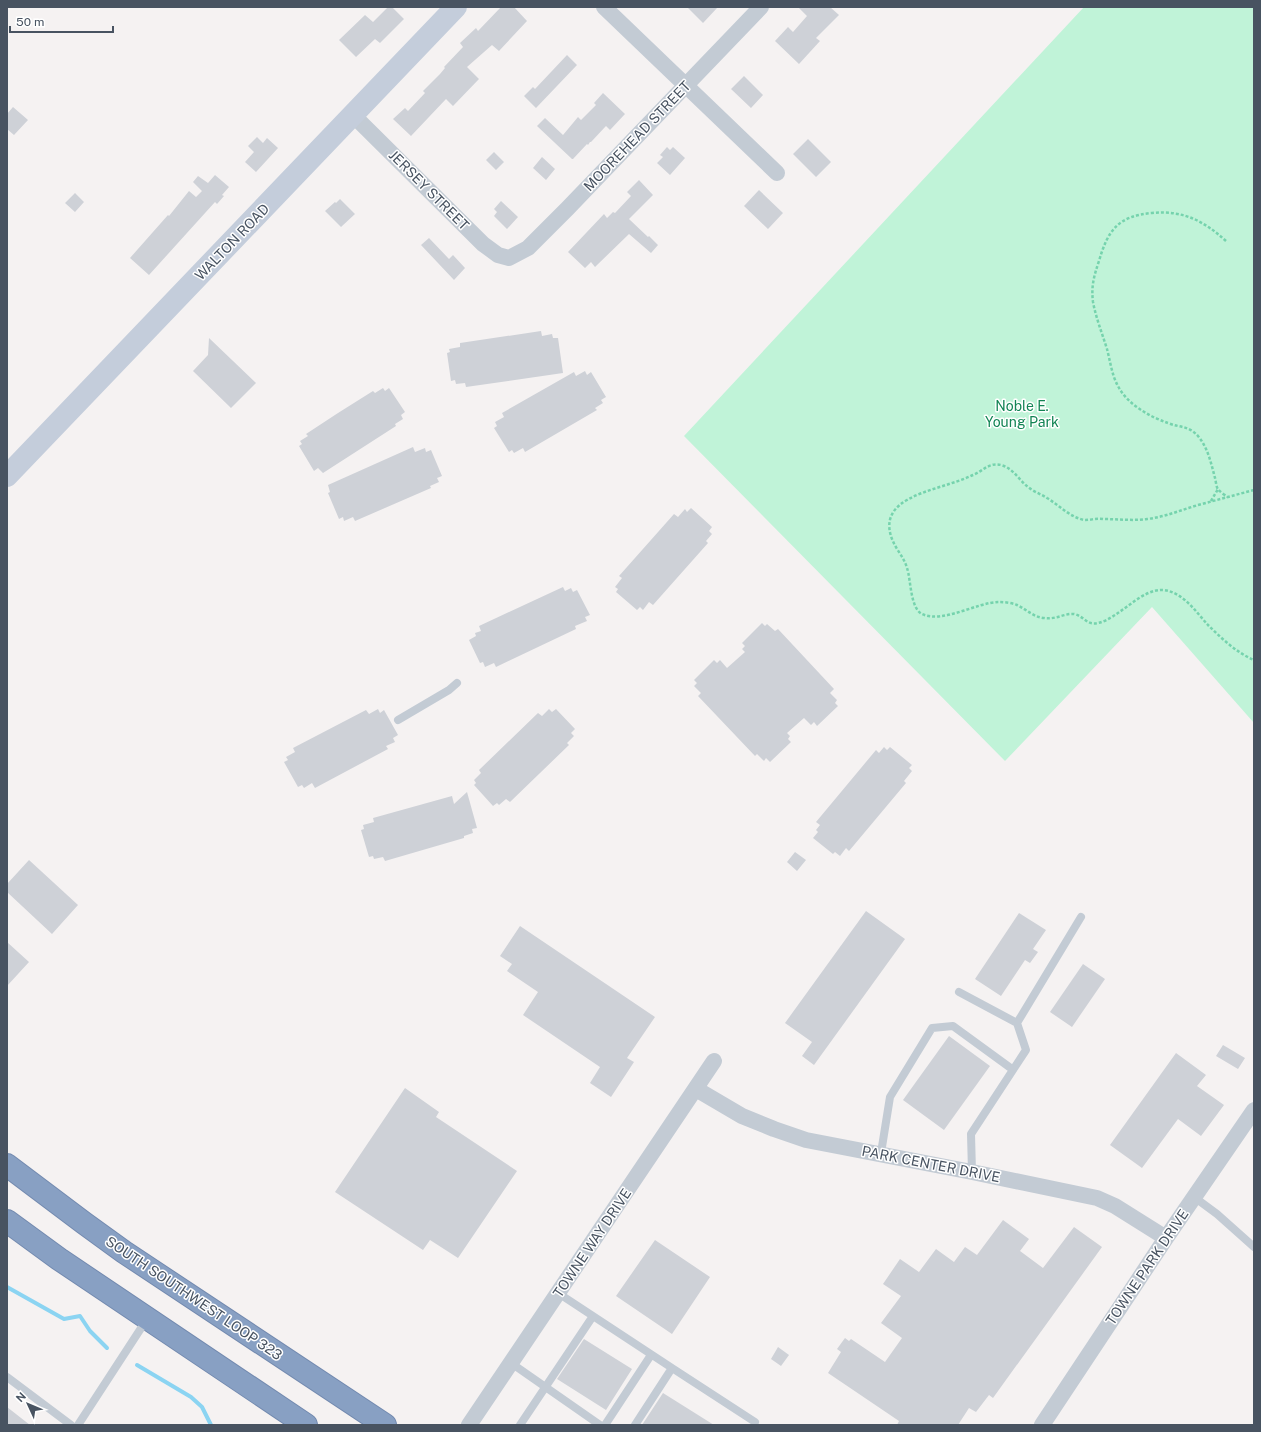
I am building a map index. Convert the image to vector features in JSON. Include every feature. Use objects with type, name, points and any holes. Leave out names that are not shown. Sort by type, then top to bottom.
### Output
[{"type":"highway","name":"SOUTH SOUTHWEST LOOP 323","points":[[7,1165],[124,1252],[385,1425]]},
{"type":"highway","points":[[7,1221],[59,1259],[306,1425]]},
{"type":"street","name":"WALTON ROAD","points":[[7,476],[456,7]]},
{"type":"street","points":[[604,7],[777,173]]},
{"type":"street","name":"MOOREHEAD STREET","points":[[509,258],[528,248],[567,210],[761,7]]},
{"type":"street","name":"JERSEY STREET","points":[[353,115],[483,244],[498,255],[509,258]]},
{"type":"street","name":"TOWNE WAY DRIVE","points":[[469,1425],[714,1061]]},
{"type":"street","name":"PARK CENTER DRIVE","points":[[696,1089],[742,1116],[806,1140],[881,1153],[1058,1189],[1106,1201],[1166,1238]]},
{"type":"street","name":"TOWNE PARK DRIVE","points":[[1042,1425],[1166,1238],[1254,1110]]},
{"type":"lane","points":[[398,720],[449,690],[457,683]]},
{"type":"lane","points":[[1017,1023],[1080,917]]},
{"type":"lane","points":[[959,992],[1017,1023],[1026,1050],[1012,1069],[971,1134],[972,1172]]},
{"type":"lane","points":[[881,1153],[890,1097],[932,1028],[953,1026],[1012,1069]]},
{"type":"lane","points":[[1194,1198],[1217,1214],[1254,1247]]},
{"type":"lane","points":[[558,1293],[755,1422]]},
{"type":"lane","points":[[520,1425],[593,1316]]},
{"type":"lane","points":[[78,1425],[147,1319]]},
{"type":"lane","points":[[605,1425],[651,1355]]},
{"type":"lane","points":[[511,1363],[590,1422],[600,1425]]},
{"type":"lane","points":[[635,1425],[672,1368]]},
{"type":"lane","points":[[7,1377],[71,1425]]},
{"type":"path","points":[[1226,241],[1211,227],[1189,217],[1176,213],[1160,212],[1142,214],[1126,220],[1109,233],[1103,245],[1092,282],[1094,303],[1117,386],[1126,398],[1150,416],[1169,424],[1186,427],[1198,436],[1207,450],[1218,489],[1228,497]]},
{"type":"path","points":[[1254,490],[1149,519],[1130,520],[1099,518],[1089,520],[1078,518],[1046,497],[1029,488],[1009,468],[1000,465],[991,465],[975,474],[943,487],[914,496],[903,502],[894,511],[890,521],[889,532],[908,569],[917,610],[922,614],[932,616],[948,615],[991,602],[1003,602],[1016,604],[1033,615],[1046,619],[1073,614],[1081,616],[1089,623],[1096,624],[1111,618],[1138,599],[1154,591],[1165,590],[1178,595],[1221,637],[1254,660]]},
{"type":"path","points":[[1211,502],[1218,489]]},
{"type":"green space","name":"Noble E. Young Park","points":[[1084,7],[1254,7],[1254,723],[1152,607],[1005,761],[684,436]]},
{"type":"building","points":[[388,7],[392,7],[404,19],[380,43],[375,39],[356,57],[339,40],[365,15],[373,22]]},
{"type":"building","points":[[501,7],[514,7],[527,21],[499,51],[492,45],[467,67],[479,79],[453,106],[446,99],[411,136],[393,119],[405,108],[408,111],[425,93],[423,91],[463,47],[460,43],[476,28],[478,31]]},
{"type":"building","points":[[687,7],[718,7],[703,23]]},
{"type":"building","points":[[798,7],[830,7],[839,15],[816,38],[820,41],[799,64],[775,41],[788,27],[793,32],[807,16]]},
{"type":"building","points":[[567,55],[577,65],[536,108],[524,96],[533,87],[535,89]]},
{"type":"building","points":[[744,76],[763,95],[751,108],[731,89]]},
{"type":"building","points":[[603,93],[625,114],[610,130],[606,126],[573,159],[537,126],[545,118],[563,135],[578,117],[581,120],[596,105],[594,103]]},
{"type":"building","points":[[13,107],[28,120],[14,135],[7,129],[7,114]]},
{"type":"building","points":[[257,137],[263,143],[267,138],[278,148],[256,172],[245,162],[254,152],[248,146]]},
{"type":"building","points":[[808,139],[831,162],[816,177],[793,154]]},
{"type":"building","points":[[667,147],[670,150],[673,147],[685,158],[670,175],[657,163],[663,157],[660,155]]},
{"type":"building","points":[[494,152],[504,162],[496,170],[486,160]]},
{"type":"building","points":[[542,157],[555,169],[546,180],[533,168]]},
{"type":"building","points":[[215,175],[229,187],[222,195],[224,196],[217,204],[215,202],[149,275],[130,258],[168,215],[169,216],[189,191],[196,197],[202,191],[193,182],[198,176],[208,183]]},
{"type":"building","points":[[639,180],[653,195],[629,219],[658,245],[651,253],[629,234],[595,267],[591,262],[585,268],[568,252],[604,214],[607,218],[613,212],[615,213],[631,196],[627,192]]},
{"type":"building","points":[[759,190],[783,213],[768,229],[744,206]]},
{"type":"building","points":[[75,193],[84,202],[75,212],[65,203]]},
{"type":"building","points":[[340,199],[355,214],[341,227],[325,211]]},
{"type":"building","points":[[501,201],[518,217],[507,229],[494,216],[497,212],[494,209]]},
{"type":"building","points":[[429,238],[449,259],[453,255],[465,268],[454,280],[421,245]]},
{"type":"building","points":[[541,331],[542,336],[552,334],[553,338],[558,338],[563,373],[466,387],[465,383],[456,384],[455,380],[451,381],[447,353],[450,352],[449,349],[460,347],[460,343]]},
{"type":"building","points":[[209,338],[256,383],[231,408],[193,371],[208,355]]},
{"type":"building","points":[[585,371],[587,375],[591,372],[606,397],[601,400],[603,403],[595,408],[597,410],[525,452],[523,448],[514,453],[512,450],[509,452],[494,428],[497,426],[495,422],[504,417],[502,413],[574,372],[576,376]]},
{"type":"building","points":[[383,388],[385,391],[389,388],[405,412],[401,415],[403,419],[395,424],[396,426],[323,473],[318,468],[314,471],[299,446],[302,444],[300,441],[308,436],[306,434],[338,413],[373,391],[375,393]]},
{"type":"building","points":[[413,447],[415,452],[425,448],[426,452],[431,450],[442,476],[437,478],[439,482],[430,486],[431,488],[355,521],[353,517],[344,521],[343,517],[339,519],[328,493],[330,492],[328,485]]},
{"type":"building","points":[[691,508],[712,527],[709,531],[712,534],[706,541],[708,543],[653,605],[649,602],[643,610],[640,607],[637,610],[616,592],[618,589],[615,587],[622,578],[619,576],[674,514],[678,517],[685,509],[687,512]]},
{"type":"building","points":[[563,587],[565,591],[571,588],[573,592],[577,590],[590,615],[585,617],[587,621],[575,626],[576,629],[496,667],[494,663],[485,667],[483,662],[480,663],[469,640],[476,636],[475,633],[481,631],[479,626]]},
{"type":"building","points":[[762,623],[765,626],[767,624],[775,631],[778,629],[834,689],[830,693],[837,700],[835,703],[838,706],[817,726],[814,722],[811,725],[804,718],[787,733],[790,736],[788,739],[791,742],[770,762],[766,758],[764,761],[757,754],[755,756],[698,696],[701,693],[694,686],[697,683],[694,680],[714,660],[717,663],[720,660],[727,668],[745,652],[742,649],[745,646],[742,643]]},
{"type":"building","points":[[378,709],[380,713],[384,710],[398,735],[393,738],[395,742],[386,746],[388,749],[315,788],[312,783],[304,788],[302,785],[298,787],[284,762],[288,760],[286,757],[295,752],[293,748],[366,710],[369,714]]},
{"type":"building","points":[[549,709],[552,712],[556,709],[575,729],[571,733],[574,736],[567,743],[569,745],[510,802],[506,799],[499,805],[497,803],[493,806],[474,785],[476,783],[474,780],[481,773],[479,770],[538,713],[542,716]]},
{"type":"building","points":[[884,747],[887,750],[890,747],[912,765],[909,768],[912,771],[904,781],[906,783],[849,851],[846,848],[840,856],[835,852],[833,854],[813,838],[818,832],[816,830],[820,825],[816,822],[876,750],[879,753]]},
{"type":"building","points":[[467,792],[477,828],[472,829],[473,833],[464,836],[464,838],[385,861],[383,857],[374,859],[373,856],[369,857],[361,830],[364,829],[363,825],[374,822],[373,818],[452,796],[454,804]]},
{"type":"building","points":[[795,852],[806,860],[797,871],[787,862]]},
{"type":"building","points":[[29,860],[78,905],[52,934],[7,892],[7,884]]},
{"type":"building","points":[[866,911],[905,939],[814,1065],[802,1056],[812,1042],[785,1023]]},
{"type":"building","points":[[1019,913],[1046,930],[1033,949],[1038,952],[1030,963],[1025,960],[1001,996],[975,979]]},
{"type":"building","points":[[520,926],[655,1017],[627,1058],[634,1062],[611,1097],[590,1083],[600,1067],[523,1015],[538,992],[507,971],[512,964],[500,956]]},
{"type":"building","points":[[7,942],[29,962],[7,986]]},
{"type":"building","points":[[1083,964],[1105,979],[1072,1027],[1050,1012]]},
{"type":"building","points":[[949,1036],[990,1066],[944,1130],[903,1100]]},
{"type":"building","points":[[1223,1045],[1245,1058],[1238,1069],[1216,1056]]},
{"type":"building","points":[[1176,1053],[1206,1075],[1197,1086],[1224,1105],[1201,1136],[1178,1119],[1142,1168],[1110,1145]]},
{"type":"building","points":[[405,1088],[439,1112],[436,1117],[517,1171],[458,1258],[430,1240],[423,1250],[335,1192]]},
{"type":"building","points":[[1003,1220],[1029,1239],[1020,1251],[1043,1268],[1074,1227],[1102,1247],[993,1398],[989,1395],[976,1412],[969,1408],[958,1425],[897,1425],[899,1421],[828,1373],[841,1352],[837,1349],[845,1338],[849,1341],[851,1339],[885,1362],[902,1338],[881,1323],[901,1296],[883,1284],[900,1259],[919,1272],[936,1249],[954,1262],[965,1247],[977,1255]]},
{"type":"building","points":[[655,1240],[710,1277],[672,1334],[616,1296]]},
{"type":"building","points":[[584,1339],[632,1369],[606,1410],[557,1379]]},
{"type":"building","points":[[778,1347],[789,1355],[781,1366],[771,1359]]},
{"type":"building","points":[[663,1393],[714,1425],[642,1425]]},
{"type":"building","points":[[7,1407],[30,1425],[7,1425]]},
{"type":"waterway","points":[[7,1287],[64,1319],[80,1316],[90,1331],[107,1348]]},
{"type":"waterway","points":[[137,1365],[191,1397],[202,1407],[211,1425]]}]
